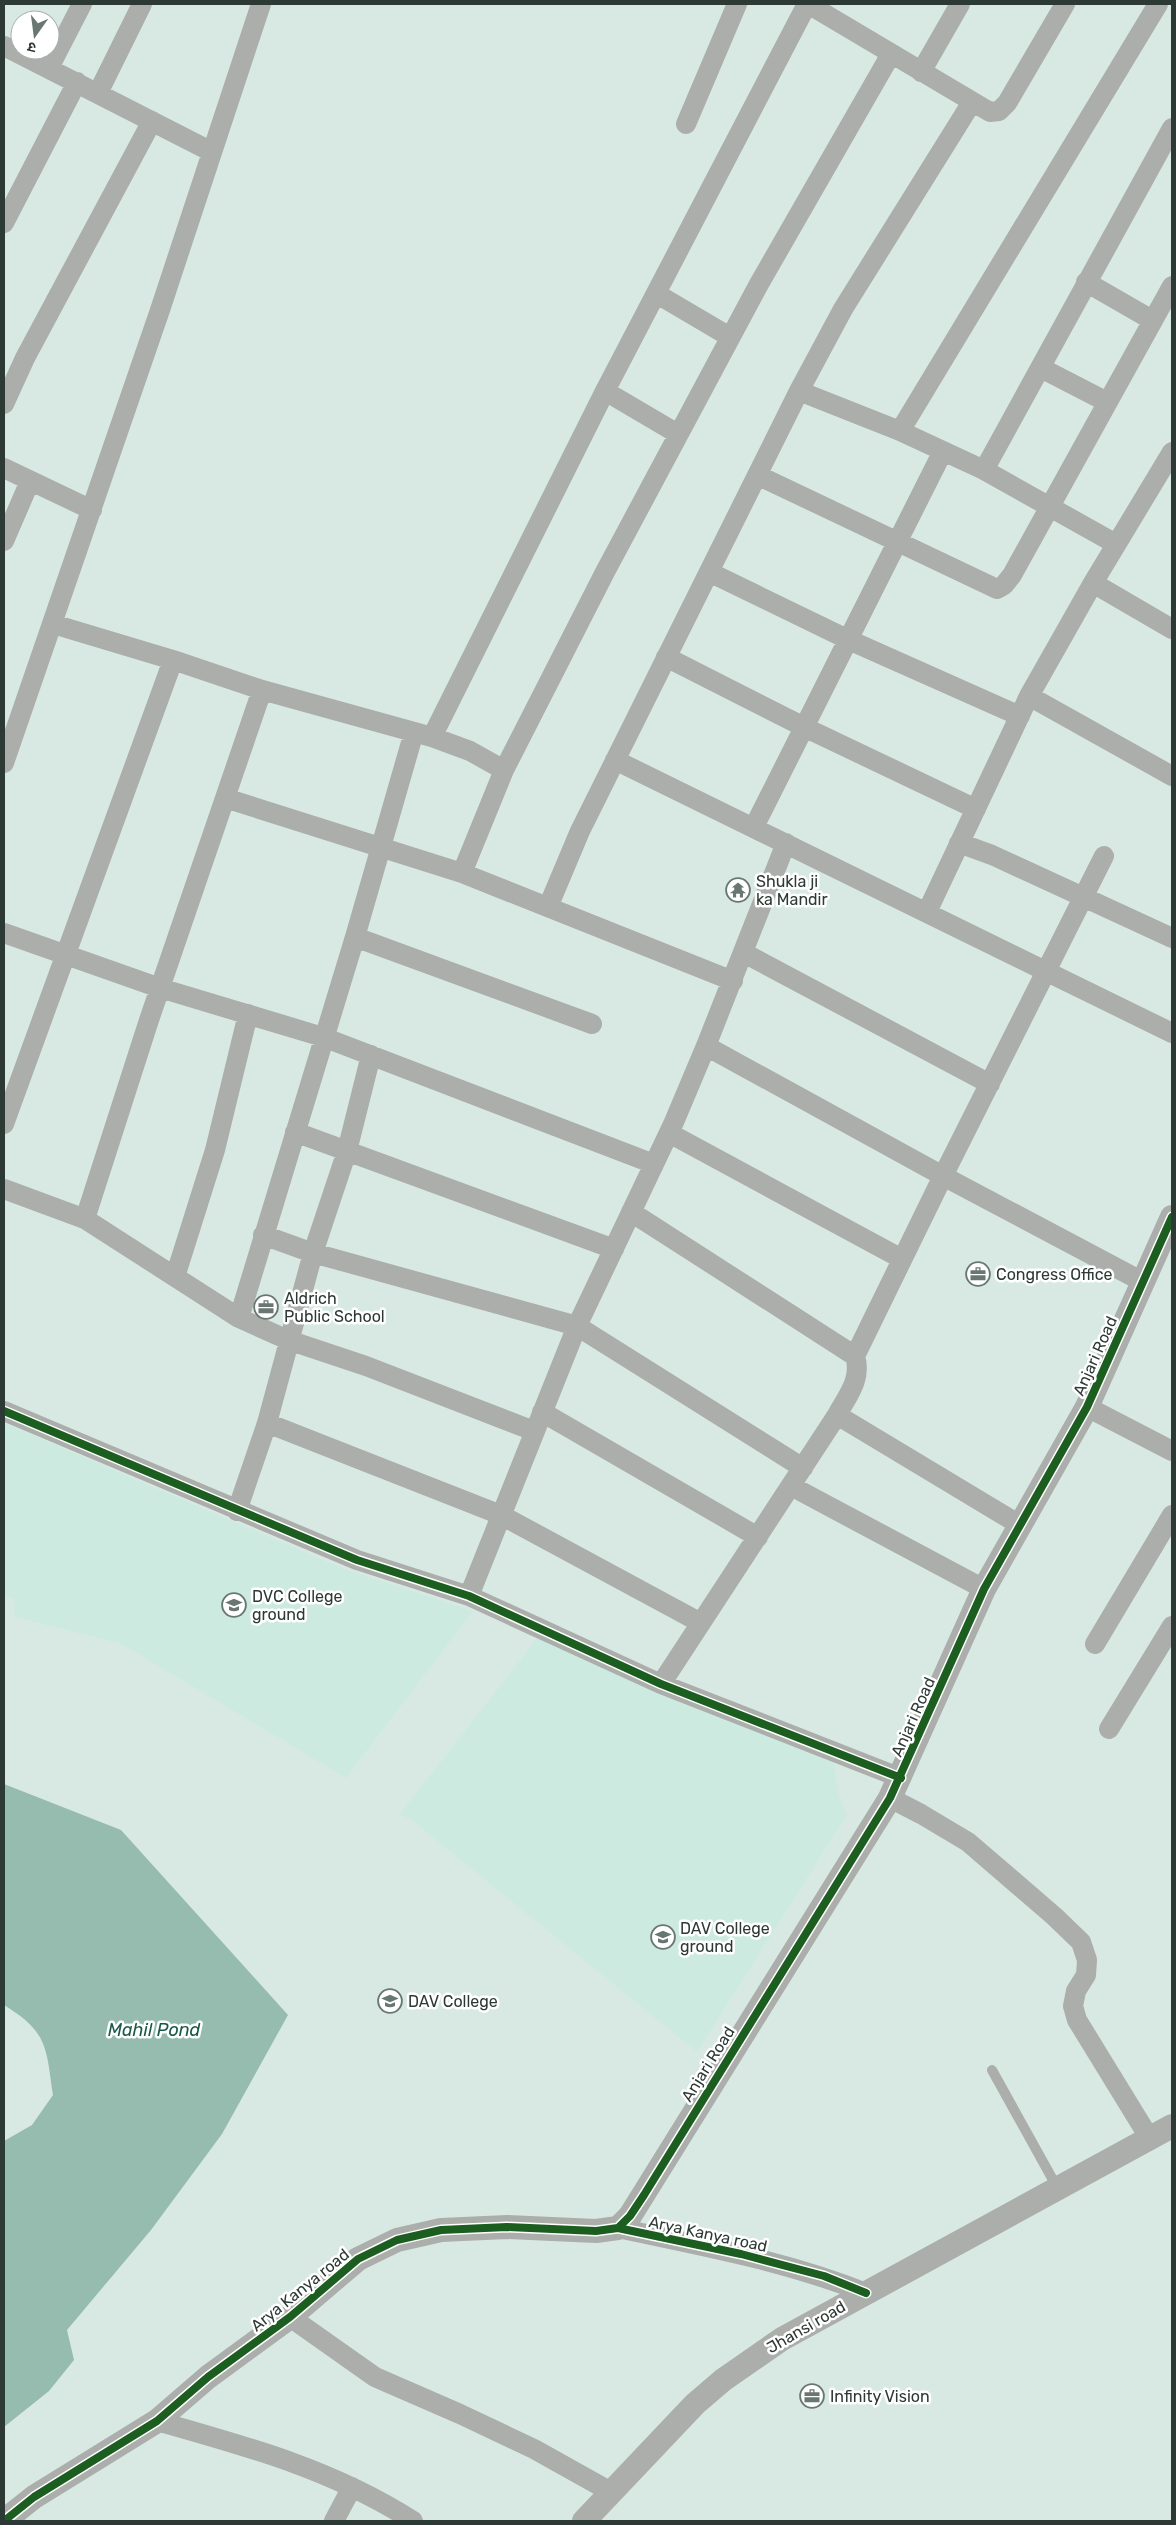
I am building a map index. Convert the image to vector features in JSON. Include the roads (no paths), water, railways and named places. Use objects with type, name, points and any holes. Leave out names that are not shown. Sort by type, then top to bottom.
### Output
[{"type":"street","points":[[49,68],[82,4]]},
{"type":"street","points":[[98,93],[142,4]]},
{"type":"street","points":[[4,763],[92,510],[261,4]]},
{"type":"street","points":[[686,124],[737,4]]},
{"type":"street","points":[[238,1318],[381,848],[423,734],[657,294],[807,4],[990,112],[999,111],[1007,103],[1065,4]]},
{"type":"street","points":[[921,72],[960,4]]},
{"type":"street","points":[[900,431],[1158,4]]},
{"type":"street","points":[[4,46],[212,152]]},
{"type":"street","points":[[462,873],[504,770],[604,572],[730,337],[891,54]]},
{"type":"street","points":[[4,222],[77,82]]},
{"type":"street","points":[[548,907],[580,831],[799,391],[843,308],[972,102]]},
{"type":"street","points":[[4,404],[25,358],[152,121]]},
{"type":"street","points":[[984,470],[1172,128]]},
{"type":"street","points":[[1086,282],[1152,320]]},
{"type":"street","points":[[757,475],[997,589],[1004,585],[1012,575],[1106,402],[1172,286]]},
{"type":"street","points":[[657,294],[730,337]]},
{"type":"street","points":[[1041,368],[1106,402]]},
{"type":"street","points":[[605,391],[678,434]]},
{"type":"street","points":[[799,391],[900,431],[984,470],[1050,505],[1116,544]]},
{"type":"street","points":[[754,827],[806,728],[943,451]]},
{"type":"street","points":[[927,912],[1029,696],[1116,544],[1170,462]]},
{"type":"street","points":[[4,468],[92,510]]},
{"type":"street","points":[[4,541],[30,481]]},
{"type":"street","points":[[709,572],[849,640],[1020,716]]},
{"type":"street","points":[[1093,583],[1172,629]]},
{"type":"street","points":[[53,624],[173,660],[262,690],[423,734],[470,752],[504,770]]},
{"type":"street","points":[[666,658],[806,728],[976,809]]},
{"type":"street","points":[[4,1124],[173,660]]},
{"type":"street","points":[[85,1219],[160,988],[262,690]]},
{"type":"street","points":[[1029,696],[1172,776]]},
{"type":"street","points":[[615,760],[1172,1033]]},
{"type":"street","points":[[225,798],[462,873],[733,981]]},
{"type":"street","points":[[469,1596],[577,1326],[654,1164],[706,1046],[786,843]]},
{"type":"street","points":[[960,843],[992,855],[1172,938]]},
{"type":"street","points":[[855,1356],[943,1176],[1048,972],[1104,856]]},
{"type":"street","points":[[4,933],[160,988],[323,1037],[654,1164]]},
{"type":"street","points":[[355,937],[592,1024]]},
{"type":"street","points":[[744,953],[990,1084]]},
{"type":"street","points":[[175,1277],[215,1150],[248,1014]]},
{"type":"street","points":[[706,1046],[943,1176],[1144,1282]]},
{"type":"street","points":[[237,1511],[267,1422],[288,1340],[313,1253],[346,1151],[371,1055]]},
{"type":"street","points":[[295,1132],[614,1249]]},
{"type":"street","points":[[668,1133],[902,1259]]},
{"type":"street","points":[[4,1189],[85,1219],[238,1318],[288,1340],[366,1366],[534,1431]]},
{"type":"street","points":[[631,1212],[855,1356],[859,1369],[856,1382],[837,1414],[661,1684]]},
{"type":"street","name":"Anjari Road","points":[[618,2228],[630,2216],[644,2195],[890,1798],[984,1589],[1087,1408],[1172,1217]]},
{"type":"street","points":[[264,1235],[313,1253],[577,1326],[803,1468]]},
{"type":"street","points":[[1087,1408],[1172,1451]]},
{"type":"street","points":[[4,1411],[356,1560],[469,1596],[661,1684],[900,1778]]},
{"type":"street","points":[[542,1412],[758,1537]]},
{"type":"street","points":[[837,1414],[1020,1525]]},
{"type":"street","points":[[267,1422],[501,1515],[701,1623]]},
{"type":"street","points":[[791,1486],[984,1589]]},
{"type":"street","points":[[1095,1644],[1172,1514]]},
{"type":"street","points":[[1109,1729],[1172,1626]]},
{"type":"street","points":[[890,1798],[968,1842],[1054,1916],[1081,1942],[1087,1960],[1086,1974],[1076,1991],[1073,2006],[1077,2020],[1150,2139]]},
{"type":"street","name":"Jhansi road","points":[[584,2521],[695,2404],[723,2380],[782,2339],[1172,2126]]},
{"type":"street","name":"Arya Kanya road","points":[[4,2521],[34,2497],[157,2421],[208,2377],[290,2317],[358,2259],[397,2240],[441,2230],[507,2227],[596,2231],[618,2228],[741,2254],[824,2276],[866,2293]]},
{"type":"street","points":[[290,2317],[375,2377],[526,2445],[611,2492]]},
{"type":"street","points":[[157,2421],[266,2451],[352,2487],[413,2521]]},
{"type":"street","points":[[334,2521],[352,2487]]},
{"type":"lane","points":[[992,2070],[1059,2189]]},
{"type":"water","name":"Mahil Pond","points":[[4,1784],[121,1830],[288,2015],[222,2134],[151,2230],[67,2330],[74,2360],[49,2391],[4,2427],[4,2141],[32,2125],[53,2095],[49,2064],[42,2042],[29,2024],[4,2005]]},
{"type":"place","name":"Shukla ji ka Mandir","points":[[738,890]]},
{"type":"place","name":"Congress Office","points":[[978,1274]]},
{"type":"place","name":"Aldrich Public School","points":[[266,1307]]},
{"type":"place","name":"DVC College ground","points":[[234,1605]]},
{"type":"place","name":"DAV College ground","points":[[663,1937]]},
{"type":"place","name":"DAV College","points":[[390,2001]]},
{"type":"place","name":"Infinity Vision","points":[[812,2396]]}]
